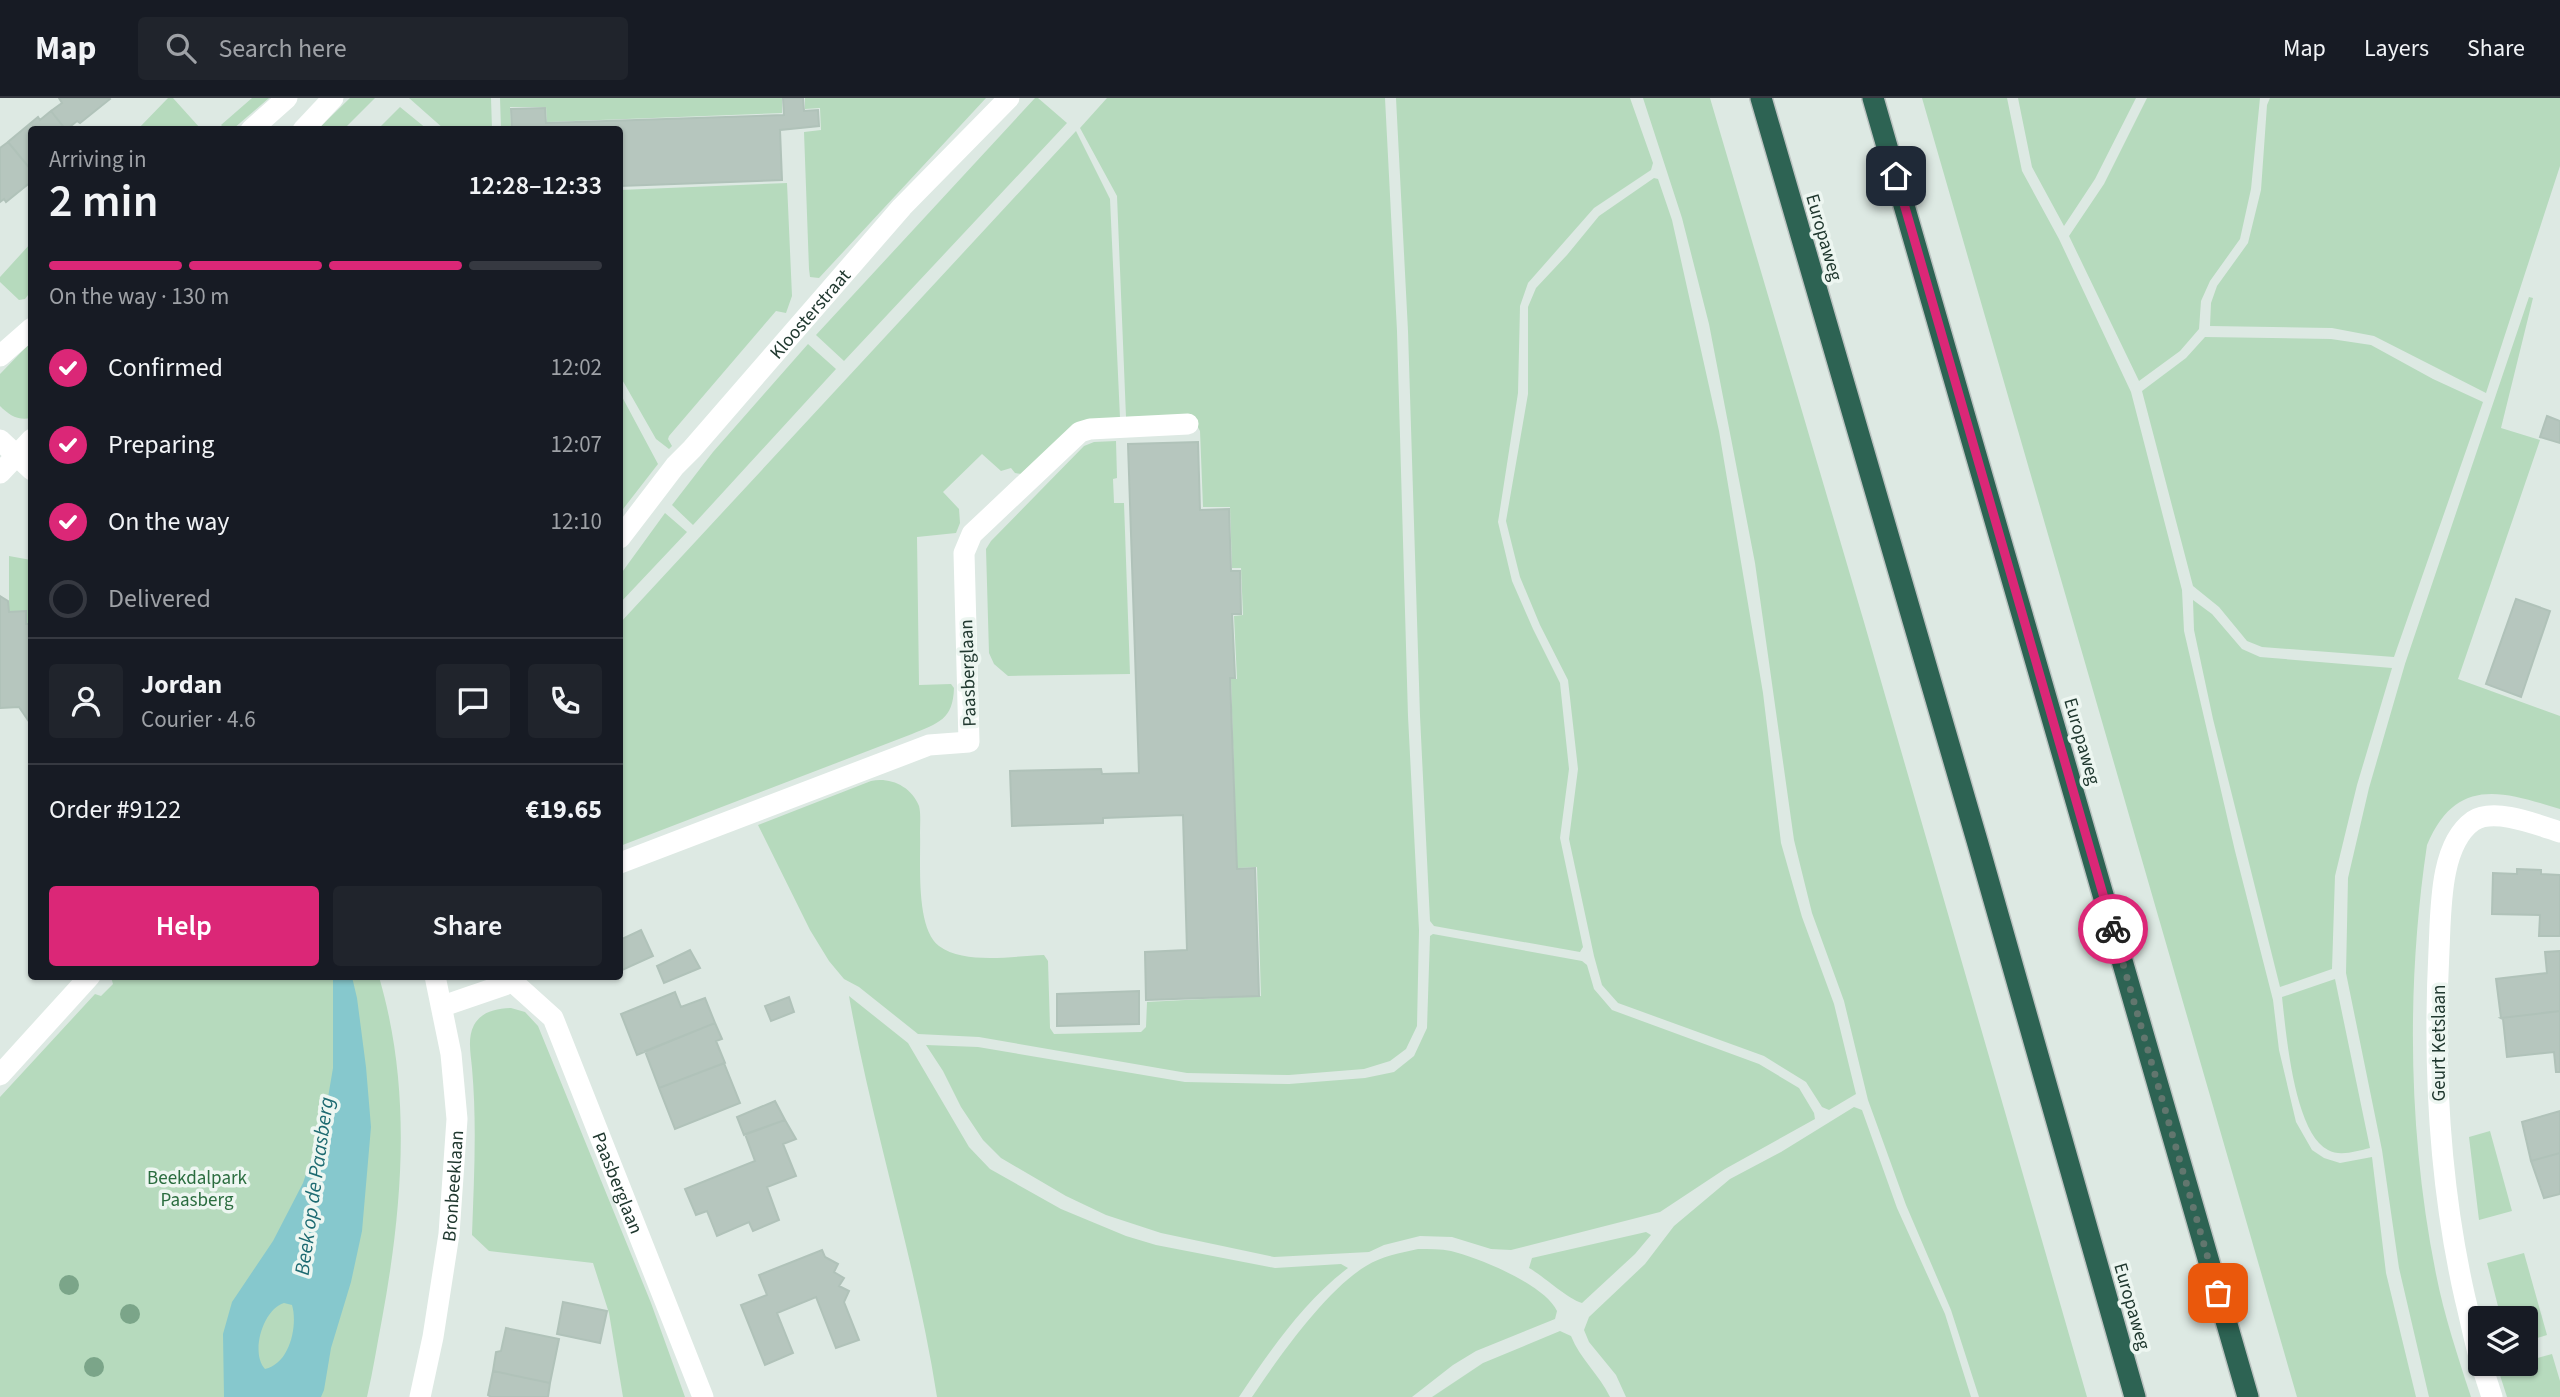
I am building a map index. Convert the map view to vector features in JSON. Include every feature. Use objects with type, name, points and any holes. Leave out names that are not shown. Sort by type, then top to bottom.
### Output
[{"type":"highway","name":"Europaweg","points":[[1761,98],[1982,857],[2135,1397]]},
{"type":"highway","name":"Europaweg","points":[[1873,98],[2248,1397]]},
{"type":"street","points":[[256,126],[287,98]]},
{"type":"street","points":[[307,126],[333,98]]},
{"type":"street","name":"Kloosterstraat","points":[[623,534],[675,466],[902,207],[1009,98]]},
{"type":"street","points":[[0,356],[28,332]]},
{"type":"street","name":"Paasberglaan","points":[[623,862],[929,745],[969,742],[964,553],[972,534],[1080,432],[1090,429],[1188,424]]},
{"type":"street","points":[[0,440],[24,463],[0,473]]},
{"type":"street","name":"Geurt Ketslaan","points":[[2468,1310],[2447,1201],[2437,1105],[2435,1026],[2441,913],[2447,862],[2458,835],[2475,820],[2493,816],[2512,818],[2560,832]]},
{"type":"street","points":[[0,1075],[86,980]]},
{"type":"street","name":"Bronbeeklaan","points":[[420,1397],[433,1337],[449,1234],[457,1119],[452,1054],[436,980]]},
{"type":"street","name":"Paasberglaan","points":[[443,1006],[510,980]]},
{"type":"street","name":"Paasberglaan","points":[[514,980],[553,1018],[703,1397]]},
{"type":"street","name":"Geurt Ketslaan","points":[[2485,1376],[2492,1397]]},
{"type":"green space","points":[[168,98],[173,98],[198,126],[141,126]]},
{"type":"green space","points":[[252,98],[269,98],[236,126],[221,125]]},
{"type":"green space","points":[[350,98],[375,98],[347,126],[321,126]]},
{"type":"green space","points":[[409,98],[491,98],[492,126],[441,126]]},
{"type":"green space","points":[[500,98],[782,98],[782,113],[547,122],[546,107],[510,107],[511,126],[501,126]]},
{"type":"green space","points":[[805,98],[986,98],[819,278],[810,277],[809,269],[804,132],[821,130],[820,108],[805,109]]},
{"type":"green space","points":[[1035,98],[1067,123],[844,361],[816,335]]},
{"type":"green space","points":[[1107,98],[1385,98],[1397,331],[1408,716],[1419,930],[1417,1026],[1406,1049],[1390,1061],[1364,1069],[1289,1075],[1187,1073],[979,1037],[918,1034],[859,987],[844,979],[829,961],[810,930],[758,825],[871,781],[885,780],[905,788],[920,809],[921,893],[926,925],[931,937],[939,946],[962,956],[990,958],[1044,955],[1048,961],[1050,1028],[1054,1034],[1141,1032],[1146,1027],[1147,1002],[1261,996],[1257,867],[1237,868],[1231,679],[1237,679],[1234,616],[1243,615],[1241,568],[1232,568],[1230,507],[1203,507],[1200,431],[1191,415],[1126,417],[1117,196],[1080,128]]},
{"type":"green space","points":[[1396,98],[1630,98],[1653,163],[1651,170],[1594,208],[1528,283],[1520,306],[1518,393],[1498,522],[1512,581],[1560,683],[1569,769],[1560,838],[1583,947],[1580,952],[1434,926],[1430,921],[1420,716],[1408,331]]},
{"type":"green space","points":[[1643,98],[1710,98],[2087,1397],[1979,1397],[1951,1310],[1906,1205],[1868,1100],[1844,1001],[1812,913],[1794,840],[1755,563],[1709,324],[1682,218]]},
{"type":"green space","points":[[1922,98],[2007,98],[2022,171],[2059,239],[2131,392],[2182,590],[2184,631],[2273,1000],[2279,1050],[2296,1122],[2312,1150],[2324,1158],[2340,1163],[2372,1157],[2386,1273],[2416,1397],[2297,1397]]},
{"type":"green space","points":[[2018,98],[2136,98],[2095,179],[2064,226],[2032,167]]},
{"type":"green space","points":[[2147,98],[2260,98],[2251,189],[2240,239],[2210,281],[2201,301],[2199,329],[2180,351],[2139,381],[2069,236],[2104,184]]},
{"type":"green space","points":[[2270,98],[2560,98],[2560,166],[2486,393],[2374,336],[2332,328],[2210,326],[2211,303],[2217,286],[2248,243],[2261,190],[2267,105]]},
{"type":"green space","points":[[400,107],[423,126],[381,126]]},
{"type":"green space","points":[[1076,131],[1110,199],[1120,418],[1022,474],[1015,473],[1011,468],[1001,471],[982,454],[943,492],[959,509],[960,523],[956,533],[917,537],[919,685],[951,684],[954,688],[953,699],[947,714],[936,723],[912,734],[623,845],[623,620]]},
{"type":"green space","points":[[1654,178],[1658,179],[1672,220],[1719,431],[1763,693],[1781,843],[1802,917],[1834,1004],[1856,1094],[1829,1110],[1822,1107],[1806,1082],[1764,1056],[1618,1003],[1602,985],[1569,839],[1578,769],[1568,680],[1540,625],[1520,577],[1506,521],[1528,394],[1528,307],[1536,288],[1599,216]]},
{"type":"green space","points":[[787,183],[792,296],[786,313],[776,311],[669,436],[672,446],[669,449],[656,439],[623,381],[623,190]]},
{"type":"green space","points":[[28,246],[28,295],[25,299],[19,300],[0,282],[0,277]]},
{"type":"green space","points":[[2529,297],[2533,298],[2501,428],[2540,440],[2458,679],[2560,716],[2560,809],[2519,797],[2483,794],[2452,808],[2439,823],[2427,845],[2420,898],[2413,1006],[2415,1114],[2436,1274],[2471,1397],[2429,1397],[2399,1268],[2382,1150],[2346,973],[2348,878],[2369,788],[2405,664]]},
{"type":"green space","points":[[2205,337],[2331,339],[2371,345],[2433,379],[2483,402],[2394,657],[2262,647],[2247,641],[2219,607],[2193,586],[2142,391],[2186,358]]},
{"type":"green space","points":[[808,344],[836,369],[693,525],[672,505],[713,452]]},
{"type":"green space","points":[[28,345],[28,418],[10,415],[0,406],[0,374]]},
{"type":"green space","points":[[623,399],[658,464],[623,509]]},
{"type":"green space","points":[[1116,441],[1117,478],[1113,479],[1114,503],[1124,503],[1130,674],[1008,676],[994,664],[989,653],[986,549],[1084,446],[1094,442]]},
{"type":"green space","points":[[665,513],[687,532],[623,600],[623,571]]},
{"type":"green space","points":[[9,556],[28,559],[28,624],[26,611],[9,612]]},
{"type":"green space","points":[[2193,600],[2212,614],[2242,649],[2260,657],[2392,668],[2357,785],[2335,876],[2332,969],[2280,987],[2213,719],[2194,630]]},
{"type":"green space","points":[[1433,934],[1582,961],[1587,965],[1594,989],[1612,1010],[1759,1064],[1799,1088],[1815,1119],[1725,1169],[1660,1212],[1511,1250],[1491,1249],[1452,1237],[1420,1236],[1384,1245],[1369,1252],[1274,1257],[1161,1233],[1106,1215],[1066,1196],[1001,1158],[983,1140],[961,1107],[926,1045],[978,1047],[1185,1082],[1289,1084],[1365,1078],[1394,1072],[1414,1056],[1427,1028],[1430,936]]},
{"type":"green space","points":[[2335,979],[2370,1148],[2343,1153],[2328,1150],[2316,1140],[2307,1124],[2294,1080],[2282,997]]},
{"type":"green space","name":"Beekdalpark Paasberg","points":[[112,980],[380,980],[396,1062],[401,1147],[395,1233],[367,1397],[0,1397],[0,1097],[95,994],[101,996],[113,984]]},
{"type":"green space","points":[[849,996],[908,1043],[969,1147],[990,1169],[1061,1209],[1126,1236],[1156,1245],[1275,1268],[1341,1264],[1348,1268],[1302,1312],[1239,1397],[937,1397],[918,1296],[870,1097]]},
{"type":"green space","points":[[511,1008],[525,1012],[538,1026],[651,1303],[685,1397],[623,1397],[609,1313],[593,1263],[489,1251],[472,1235],[475,1131],[471,1035],[474,1025],[485,1014]]},
{"type":"green space","points":[[1854,1107],[1862,1110],[1897,1208],[1945,1314],[1971,1397],[1626,1397],[1616,1375],[1589,1342],[1584,1330],[1589,1317],[1645,1264],[1674,1226],[1730,1179],[1781,1152]]},
{"type":"green space","points":[[2490,1131],[2512,1211],[2479,1220],[2469,1137]]},
{"type":"green space","points":[[1646,1232],[1651,1235],[1635,1254],[1582,1303],[1569,1297],[1529,1268],[1532,1258]]},
{"type":"green space","points":[[1418,1249],[1451,1251],[1510,1274],[1539,1291],[1550,1301],[1557,1311],[1555,1319],[1476,1351],[1412,1397],[1252,1397],[1275,1363],[1335,1291],[1366,1266],[1391,1255]]},
{"type":"green space","points":[[2524,1253],[2547,1335],[2538,1338],[2538,1306],[2498,1306],[2487,1263]]},
{"type":"green space","points":[[1560,1331],[1571,1336],[1610,1397],[1432,1397],[1483,1363]]},
{"type":"green space","points":[[2552,1354],[2560,1381],[2560,1397],[2507,1397],[2500,1376],[2538,1376],[2538,1358]]},
{"type":"water","name":"Beek op de Paasberg","points":[[333,980],[353,980],[366,1067],[371,1127],[362,1231],[351,1282],[331,1348],[324,1390],[321,1397],[224,1397],[223,1334],[232,1302],[273,1241],[303,1183],[324,1121],[333,1068]],"holes":[[[284,1303],[292,1305],[293,1333],[286,1352],[274,1366],[265,1369],[259,1353],[265,1322],[270,1314]]]},
{"type":"building","points":[[59,98],[110,99],[80,123],[77,121],[71,126],[63,126],[51,111],[62,103]]},
{"type":"building","points":[[783,98],[803,98],[804,111],[818,110],[819,126],[780,130],[782,180],[623,186],[623,126],[512,126],[511,109],[545,108],[546,123],[784,115]]},
{"type":"building","points":[[51,111],[63,126],[28,126],[28,166],[8,142],[38,117],[40,120]]},
{"type":"building","points":[[8,142],[28,166],[28,184],[6,202],[4,199],[0,202],[0,148]]},
{"type":"building","points":[[2547,416],[2560,421],[2560,443],[2540,437]]},
{"type":"building","points":[[1198,442],[1200,510],[1229,509],[1231,571],[1240,571],[1241,614],[1232,614],[1235,678],[1230,678],[1237,869],[1255,868],[1259,996],[1146,1000],[1145,952],[1187,950],[1183,815],[1103,818],[1103,823],[1012,826],[1010,771],[1101,769],[1102,774],[1139,773],[1128,444]]},
{"type":"building","points":[[0,596],[8,601],[9,612],[26,611],[28,720],[19,707],[0,708]]},
{"type":"building","points":[[2516,599],[2550,611],[2521,697],[2486,684]]},
{"type":"building","points":[[2517,869],[2541,870],[2541,874],[2560,875],[2560,936],[2539,936],[2540,915],[2492,914],[2493,873],[2517,874]]},
{"type":"building","points":[[641,930],[653,956],[623,970],[623,939]]},
{"type":"building","points":[[690,950],[700,968],[664,983],[657,966]]},
{"type":"building","points":[[2560,951],[2560,1011],[2501,1018],[2496,979],[2547,973],[2545,952]]},
{"type":"building","points":[[1139,991],[1139,1024],[1057,1026],[1057,994]]},
{"type":"building","points":[[675,992],[681,1007],[705,998],[715,1023],[637,1055],[621,1014]]},
{"type":"building","points":[[789,997],[794,1012],[771,1021],[765,1006]]},
{"type":"building","points":[[2560,1011],[2560,1072],[2556,1072],[2554,1052],[2507,1057],[2501,1018]]},
{"type":"building","points":[[715,1023],[722,1039],[716,1041],[725,1063],[659,1088],[645,1051]]},
{"type":"building","points":[[724,1063],[740,1103],[675,1129],[659,1088]]},
{"type":"building","points":[[775,1101],[785,1120],[744,1135],[737,1117]]},
{"type":"building","points":[[2560,1111],[2560,1153],[2531,1161],[2522,1122]]},
{"type":"building","points":[[785,1120],[796,1139],[783,1144],[796,1176],[767,1187],[779,1220],[753,1231],[749,1222],[717,1236],[707,1211],[696,1215],[685,1189],[755,1161],[745,1134]]},
{"type":"building","points":[[2560,1153],[2560,1194],[2544,1198],[2531,1161]]},
{"type":"building","points":[[822,1250],[825,1257],[838,1264],[834,1272],[844,1278],[839,1286],[849,1291],[844,1302],[859,1340],[836,1348],[816,1297],[777,1313],[793,1353],[765,1365],[741,1305],[767,1295],[759,1275]]},
{"type":"building","points":[[563,1302],[607,1311],[600,1343],[557,1334]]},
{"type":"building","points":[[506,1328],[559,1339],[550,1383],[493,1371],[496,1352],[501,1351]]},
{"type":"building","points":[[493,1371],[550,1383],[548,1397],[491,1397],[488,1395]]},
{"type":"way so far","points":[[2113,929],[2218,1293]]},
{"type":"route","points":[[1896,176],[2113,929]]}]
